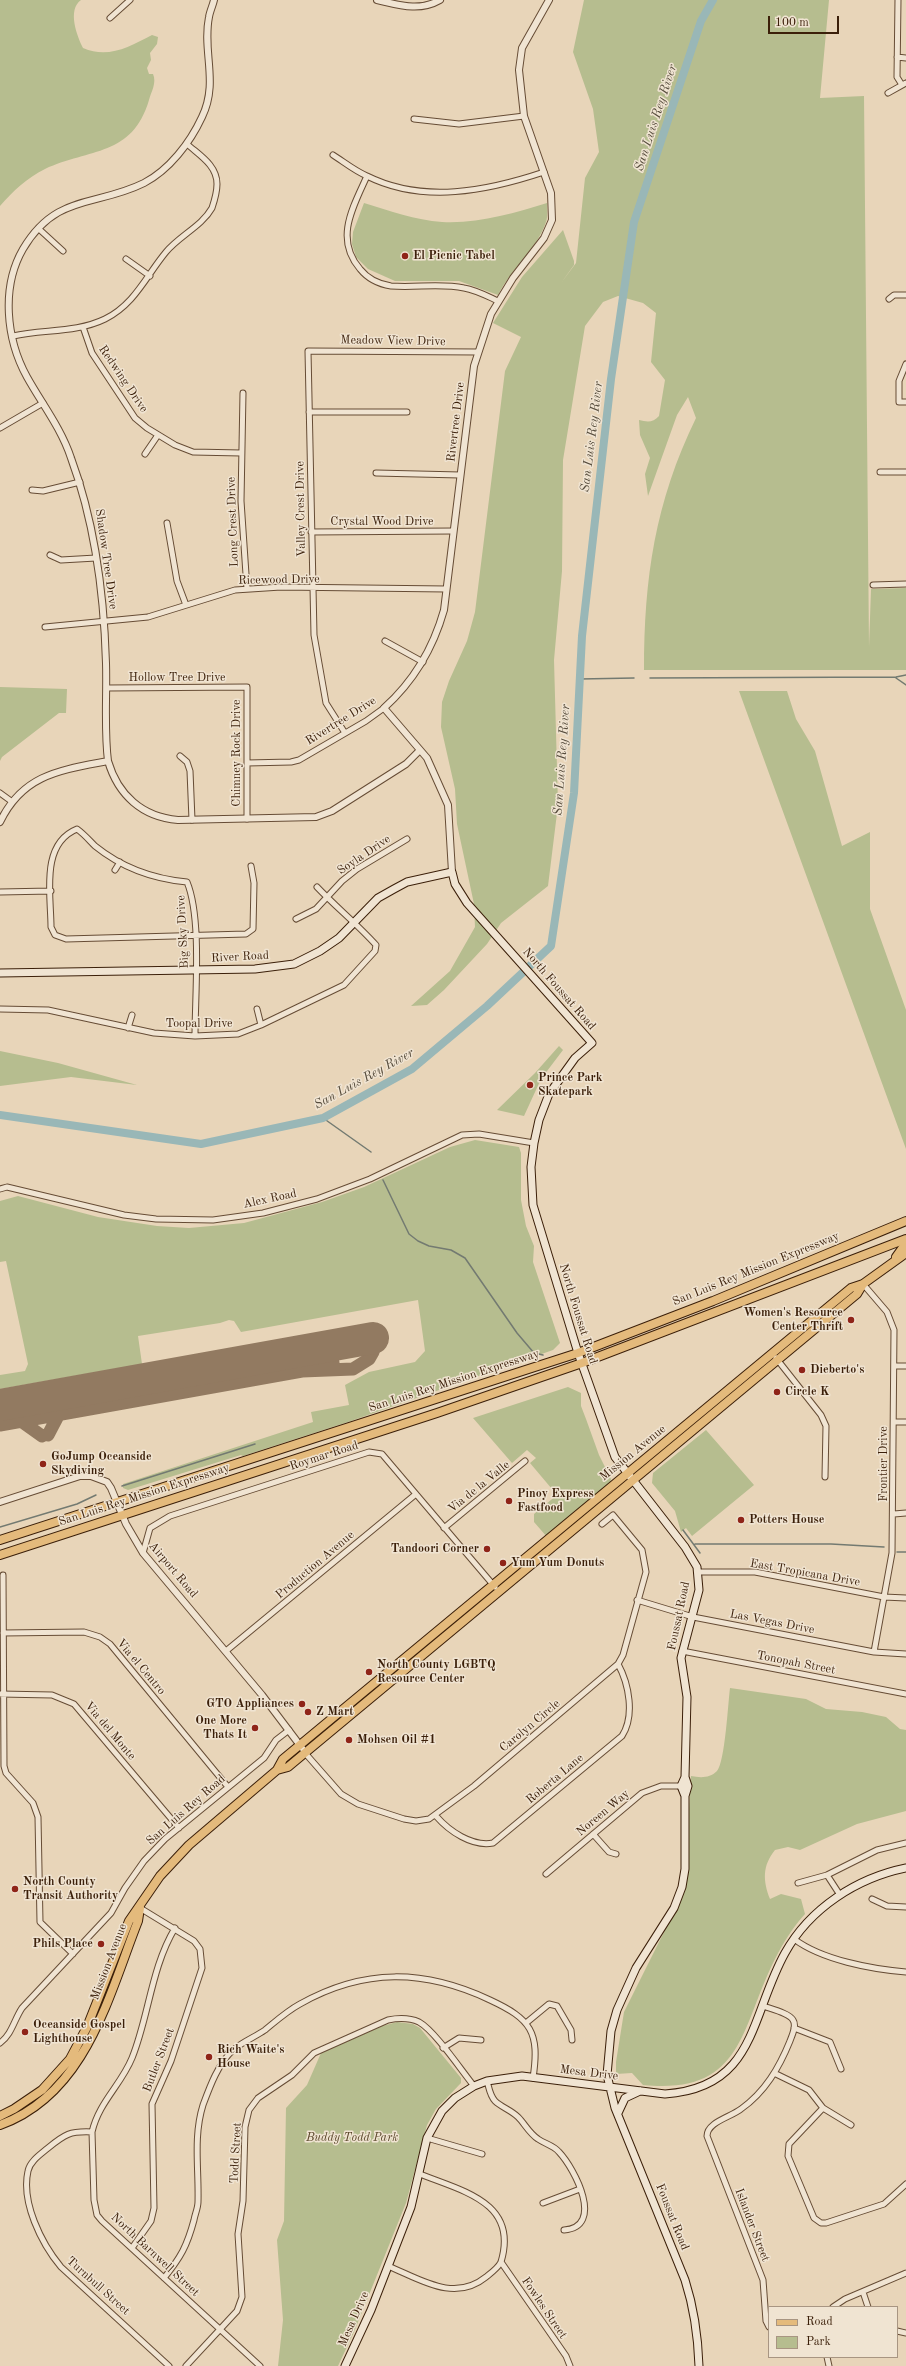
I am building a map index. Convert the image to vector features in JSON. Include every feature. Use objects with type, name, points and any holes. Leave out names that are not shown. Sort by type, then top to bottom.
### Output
[{"type":"main road","name":"North Foussat Road","points":[[452,872],[455,884],[467,902],[592,1043],[575,1058],[550,1094],[534,1143],[532,1167],[533,1205],[578,1353],[616,1457],[634,1480]]},
{"type":"main road","name":"River Road","points":[[0,973],[255,969],[294,964],[320,952],[339,938],[378,898],[407,882],[452,872]]},
{"type":"main road","name":"San Luis Rey Mission Expressway","points":[[0,1540],[578,1353],[713,1301],[906,1221]]},
{"type":"main road","name":"San Luis Rey Mission Expressway","points":[[0,1554],[437,1413],[582,1363],[906,1239]]},
{"type":"main road","name":"Mission Avenue","points":[[895,1259],[906,1243]]},
{"type":"main road","name":"Mission Avenue","points":[[277,1770],[283,1758],[628,1472],[858,1294],[863,1284],[895,1259],[906,1253]]},
{"type":"main road","name":"Mission Avenue","points":[[0,2116],[14,2110],[42,2090],[70,2059],[87,2027],[129,1921],[140,1908],[157,1881],[181,1853],[277,1770],[288,1766],[499,1593],[634,1480],[775,1357]]},
{"type":"main road","name":"Foussat Road","points":[[634,1480],[692,1556],[698,1572],[699,1590],[693,1617],[682,1651],[687,1697],[685,1777],[688,1787],[685,1796],[685,1869],[682,1887],[674,1908],[647,1954],[636,1968],[617,2010],[608,2058],[607,2075],[618,2113],[693,2303],[698,2331],[699,2366]]},
{"type":"main road","points":[[427,1652],[432,1644],[442,1634],[442,1627]]},
{"type":"main road","points":[[352,1714],[355,1708],[387,1680],[388,1671]]},
{"type":"main road","name":"Foussat Road","points":[[685,1777],[681,1786],[685,1796]]},
{"type":"main road","name":"Mesa Drive","points":[[345,2366],[371,2310],[411,2207],[420,2174],[427,2138],[442,2111],[455,2098],[474,2086],[486,2081],[510,2077],[610,2084],[641,2091],[664,2094],[681,2093],[694,2090],[718,2078],[733,2066],[740,2056],[763,2006],[780,1963],[794,1939],[812,1917],[840,1895],[869,1879],[906,1868]]},
{"type":"main road","name":"Mission Avenue","points":[[0,2125],[21,2115],[49,2096],[77,2065],[94,2033],[138,1921],[140,1908]]},
{"type":"main road","points":[[618,2113],[625,2098],[641,2091]]},
{"type":"street","points":[[110,18],[130,0]]},
{"type":"street","name":"Shadow Tree Drive","points":[[214,0],[209,17],[211,71],[209,97],[202,117],[187,144],[165,168],[146,182],[127,190],[71,205],[56,213],[39,229],[24,248],[12,277],[9,311],[13,336],[20,363],[54,419],[71,456],[80,482],[92,530],[104,622],[108,760],[120,788],[133,803],[158,817],[192,820],[305,818],[332,811],[406,764],[420,750]]},
{"type":"street","points":[[377,0],[409,7],[425,7],[440,0]]},
{"type":"street","name":"Rivertree Drive","points":[[247,763],[291,762],[299,760],[384,708],[409,682],[423,662],[439,628],[446,589],[474,366],[491,314],[498,301],[544,238],[552,220],[552,201],[544,172],[524,116],[519,60],[526,39],[549,0]]},
{"type":"street","points":[[888,93],[904,84],[897,76],[898,0]]},
{"type":"street","points":[[897,57],[906,58]]},
{"type":"street","points":[[414,119],[460,124],[524,116]]},
{"type":"street","points":[[13,336],[82,328],[106,318],[123,308],[139,292],[166,252],[212,207],[217,184],[215,176],[203,157],[187,144]]},
{"type":"street","points":[[333,155],[367,176],[401,187],[443,192],[494,188],[544,172]]},
{"type":"street","points":[[367,176],[350,214],[346,237],[350,254],[365,276],[378,283],[391,286],[444,285],[465,288],[498,301]]},
{"type":"street","points":[[39,229],[63,251]]},
{"type":"street","points":[[126,259],[150,276]]},
{"type":"street","points":[[889,300],[894,295],[906,295]]},
{"type":"street","name":"Redwing Drive","points":[[82,328],[92,353],[135,418],[158,435],[175,445],[193,452],[241,454]]},
{"type":"street","name":"Meadow View Drive","points":[[308,351],[478,352]]},
{"type":"street","name":"Valley Crest Drive","points":[[308,351],[314,635],[322,686],[329,710],[344,733]]},
{"type":"street","points":[[906,364],[899,381],[899,402],[906,402]]},
{"type":"street","name":"Long Crest Drive","points":[[243,393],[241,501],[247,589]]},
{"type":"street","points":[[0,428],[43,403]]},
{"type":"street","points":[[309,412],[407,412]]},
{"type":"street","points":[[145,454],[158,435]]},
{"type":"street","points":[[880,472],[906,472]]},
{"type":"street","points":[[376,474],[460,475]]},
{"type":"street","points":[[32,490],[43,491],[80,482]]},
{"type":"street","points":[[167,523],[177,581],[186,605]]},
{"type":"street","name":"Crystal Wood Drive","points":[[311,532],[453,531]]},
{"type":"street","points":[[50,555],[61,560],[96,558]]},
{"type":"street","points":[[873,585],[906,584]]},
{"type":"street","name":"Ricewood Drive","points":[[45,627],[148,617],[219,594],[247,589],[446,589]]},
{"type":"street","points":[[385,641],[423,662]]},
{"type":"street","name":"Hollow Tree Drive","points":[[107,688],[247,687]]},
{"type":"street","name":"Chimney Rock Drive","points":[[247,687],[247,819]]},
{"type":"street","name":"North Foussat Road","points":[[384,708],[420,750],[433,769],[448,805],[452,872]]},
{"type":"street","points":[[180,756],[187,762],[190,771],[192,820]]},
{"type":"street","points":[[0,822],[11,801],[26,787],[49,774],[108,760]]},
{"type":"street","points":[[0,793],[11,801]]},
{"type":"street","name":"Big Sky Drive","points":[[51,891],[51,860],[57,843],[70,832],[77,829],[95,846],[120,862],[150,875],[187,882],[192,894],[195,935],[196,1036]]},
{"type":"street","name":"Soyla Drive","points":[[296,919],[316,909],[357,869],[407,839]]},
{"type":"street","points":[[116,870],[120,862]]},
{"type":"street","points":[[0,892],[51,891],[51,927],[55,935],[66,939],[246,934],[253,929],[254,883],[251,866]]},
{"type":"street","points":[[317,887],[337,909],[354,922]]},
{"type":"street","name":"Toopal Drive","points":[[0,1009],[48,1010],[154,1033],[196,1036],[238,1034],[261,1025],[344,985],[375,951],[376,945],[354,922]]},
{"type":"street","points":[[257,1009],[261,1025]]},
{"type":"street","points":[[128,1028],[132,1015]]},
{"type":"street","name":"Alex Road","points":[[0,1188],[7,1188],[156,1220],[213,1220],[263,1213],[318,1199],[370,1179],[462,1135],[479,1134],[534,1143]]},
{"type":"street","name":"Frontier Drive","points":[[863,1284],[884,1309],[892,1322],[894,1366],[894,1514],[892,1552],[874,1652]]},
{"type":"street","points":[[775,1357],[821,1415],[826,1426],[825,1476]]},
{"type":"street","points":[[894,1366],[906,1366]]},
{"type":"street","points":[[894,1422],[906,1422]]},
{"type":"street","name":"Roymar Road","points":[[144,1553],[150,1528],[170,1516],[369,1452],[382,1454],[499,1593]]},
{"type":"street","name":"Via de la Valle","points":[[444,1528],[525,1461]]},
{"type":"street","name":"Airport Road","points":[[0,1502],[85,1476],[107,1482],[117,1502],[121,1515],[144,1553],[226,1651],[305,1752]]},
{"type":"street","name":"Production Avenue","points":[[226,1651],[416,1494]]},
{"type":"street","points":[[894,1514],[906,1513]]},
{"type":"street","name":"Carolyn Circle","points":[[305,1752],[340,1794],[358,1804],[416,1821],[436,1816],[474,1786],[618,1664],[623,1655],[646,1572],[642,1550],[613,1515],[602,1524]]},
{"type":"street","name":"East Tropicana Drive","points":[[698,1572],[755,1572],[884,1597],[906,1598]]},
{"type":"street","points":[[3,1575],[1,1694],[4,1766],[6,1773],[33,1803],[38,1817],[40,1922],[73,1954]]},
{"type":"street","name":"Las Vegas Drive","points":[[637,1600],[693,1617],[874,1652],[906,1654]]},
{"type":"street","name":"Via el Centro","points":[[3,1633],[84,1632],[100,1637],[110,1644],[228,1787]]},
{"type":"street","name":"Tonopah Street","points":[[682,1651],[906,1694]]},
{"type":"street","name":"Roberta Lane","points":[[436,1816],[446,1828],[461,1836],[488,1844],[493,1843],[622,1736],[626,1730],[629,1693],[625,1676],[618,1664]]},
{"type":"street","name":"Via del Monte","points":[[1,1694],[52,1695],[74,1704],[179,1828]]},
{"type":"street","name":"San Luis Rey Road","points":[[0,2044],[12,2030],[16,2017],[22,2008],[111,1913],[125,1888],[144,1861],[179,1828],[264,1758],[276,1740],[289,1730]]},
{"type":"street","name":"Noreen Way","points":[[546,1874],[642,1793],[661,1786],[681,1786]]},
{"type":"street","points":[[593,1834],[609,1852],[616,1854]]},
{"type":"street","points":[[798,1883],[826,1875],[878,1850],[906,1843]]},
{"type":"street","points":[[826,1875],[840,1895]]},
{"type":"street","points":[[872,1899],[887,1906],[906,1907]]},
{"type":"street","name":"Butler Street","points":[[132,2248],[148,2228],[154,2208],[152,2104],[171,2061],[202,1968],[200,1949],[188,1936],[140,1908]]},
{"type":"street","name":"North Barnwell Street","points":[[175,1928],[162,1955],[132,2058],[100,2107],[92,2132],[95,2209],[102,2221],[260,2366]]},
{"type":"street","points":[[794,1939],[806,1948],[826,1955],[871,1968],[906,1972]]},
{"type":"street","points":[[164,2278],[187,2246],[198,2204],[197,2134],[203,2105],[223,2062],[238,2046],[252,2039],[300,2004],[362,1979],[385,1976],[404,1976],[435,1980],[476,1993],[507,2007],[526,2023],[536,2046],[533,2078]]},
{"type":"street","points":[[526,2023],[549,2004],[557,2006],[571,2030],[572,2040]]},
{"type":"street","points":[[763,2006],[790,2017],[794,2021],[794,2028],[779,2066],[774,2072],[809,2090],[823,2108],[851,2125]]},
{"type":"street","name":"Todd Street","points":[[220,2329],[237,2311],[242,2297],[238,2234],[243,2201],[245,2127],[249,2110],[258,2098],[292,2075],[314,2053],[336,2041],[388,2020],[397,2018],[419,2022],[429,2030],[474,2086]]},
{"type":"street","points":[[794,2028],[830,2042],[841,2068]]},
{"type":"street","points":[[443,2048],[459,2038],[481,2040]]},
{"type":"street","name":"Islander Street","points":[[768,2325],[766,2321],[763,2280],[707,2132],[712,2125],[741,2109],[757,2096],[774,2072]]},
{"type":"street","points":[[486,2081],[491,2096],[496,2102],[518,2117],[530,2132],[552,2146],[567,2161],[580,2189],[585,2206],[585,2218],[576,2227],[564,2230]]},
{"type":"street","points":[[823,2108],[789,2144],[788,2148],[788,2156],[814,2218],[821,2223],[884,2204],[906,2184]]},
{"type":"street","name":"Turnbull Street","points":[[92,2132],[75,2131],[65,2134],[35,2159],[28,2170],[28,2205],[51,2252],[61,2267],[169,2366]]},
{"type":"street","points":[[427,2138],[482,2154]]},
{"type":"street","points":[[388,2266],[442,2288],[454,2290],[468,2288],[480,2282],[500,2262],[503,2232],[500,2220],[488,2204],[477,2197],[420,2174]]},
{"type":"street","points":[[543,2203],[580,2189]]},
{"type":"street","name":"Fowles Street","points":[[500,2262],[566,2356],[570,2366]]},
{"type":"street","points":[[835,2306],[906,2273]]},
{"type":"street","points":[[863,2292],[868,2306]]},
{"type":"street","points":[[186,2366],[220,2329]]},
{"type":"green space","points":[[0,0],[81,0],[77,4],[75,10],[74,23],[83,48],[92,51],[110,52],[135,44],[152,35],[158,37],[157,44],[150,53],[151,60],[147,68],[149,74],[153,74],[154,77],[153,87],[141,118],[132,132],[108,148],[62,162],[32,176],[0,206]]},
{"type":"green space","points":[[584,0],[829,0],[820,98],[864,96],[869,647],[871,589],[906,588],[906,670],[644,670],[646,604],[655,541],[671,480],[682,449],[696,418],[688,397],[677,415],[648,496],[645,474],[650,458],[640,435],[639,420],[650,421],[659,416],[665,380],[651,362],[656,313],[643,303],[618,296],[603,302],[585,326],[563,460],[562,571],[554,660],[558,805],[548,886],[501,923],[487,944],[444,990],[427,1005],[411,1006],[450,971],[475,927],[474,904],[457,824],[455,789],[441,727],[442,702],[449,681],[467,641],[475,612],[505,371],[521,337],[493,323],[522,277],[563,230],[574,265],[561,283],[576,263],[585,178],[599,152],[593,109],[573,52]]},
{"type":"green space","points":[[364,203],[412,217],[442,222],[482,220],[547,203],[547,215],[546,222],[537,241],[510,276],[498,295],[459,281],[395,281],[368,269],[356,257],[352,244],[353,232]]},
{"type":"green space","points":[[0,687],[67,689],[66,713],[59,713],[2,757],[0,761]]},
{"type":"green space","points":[[739,691],[787,691],[796,719],[815,751],[842,846],[870,832],[870,909],[906,1010],[906,1149]]},
{"type":"green space","name":"Prince Park Skatepark","points":[[559,1046],[563,1050],[541,1079],[524,1116],[497,1110],[535,1073]]},
{"type":"green space","points":[[0,1051],[58,1063],[137,1085],[71,1077],[0,1086]]},
{"type":"green space","points":[[475,1140],[519,1147],[521,1153],[521,1200],[526,1226],[534,1246],[533,1262],[560,1343],[553,1350],[351,1421],[243,1456],[241,1455],[128,1490],[123,1488],[123,1484],[313,1422],[311,1412],[349,1405],[345,1385],[369,1372],[415,1362],[425,1351],[418,1300],[241,1332],[234,1321],[229,1320],[220,1323],[138,1336],[142,1364],[0,1389],[0,1375],[25,1371],[28,1364],[6,1261],[0,1262],[0,1201],[18,1196],[98,1217],[157,1226],[189,1228],[244,1223],[322,1202],[364,1187],[450,1147]]},
{"type":"green space","points":[[568,1387],[581,1393],[581,1406],[599,1455],[611,1479],[610,1484],[547,1537],[534,1522],[534,1514],[557,1495],[530,1463],[536,1458],[527,1450],[512,1463],[473,1418]]},
{"type":"green space","points":[[706,1430],[754,1485],[692,1536],[686,1528],[681,1532],[675,1511],[652,1483],[653,1473]]},
{"type":"green space","points":[[730,1688],[806,1699],[826,1709],[862,1712],[886,1717],[900,1729],[906,1730],[906,1811],[857,1824],[800,1850],[788,1847],[775,1850],[768,1862],[765,1874],[766,1886],[770,1899],[781,1894],[801,1899],[805,1914],[792,1930],[778,1953],[734,2052],[720,2068],[701,2079],[676,2085],[643,2085],[632,2073],[616,2074],[616,2062],[624,2012],[684,1892],[691,1776],[708,1776],[717,1771],[720,1765],[724,1745]]},
{"type":"green space","name":"Buddy Todd Park","points":[[397,2022],[413,2024],[420,2028],[461,2078],[461,2083],[436,2109],[427,2125],[406,2203],[354,2332],[338,2366],[278,2366],[283,2320],[277,2240],[284,2221],[286,2108],[307,2085],[321,2053],[382,2026]]},
{"type":"waterway","name":"San Luis Rey River","points":[[0,1115],[201,1144],[323,1118],[412,1069],[487,1006],[551,946],[574,793],[582,636],[611,379],[634,222],[701,21],[713,0]]},
{"type":"waterway","points":[[650,678],[896,677],[906,675]]},
{"type":"waterway","points":[[580,679],[634,678]]},
{"type":"waterway","points":[[896,678],[906,685]]},
{"type":"waterway","points":[[323,1118],[371,1152]]},
{"type":"waterway","points":[[383,1180],[409,1234],[418,1241],[429,1246],[451,1250],[465,1258],[517,1333],[534,1353],[543,1355]]},
{"type":"waterway","points":[[122,1486],[255,1444]]},
{"type":"waterway","points":[[0,1527],[77,1504],[96,1495]]},
{"type":"waterway","points":[[683,1530],[700,1553]]},
{"type":"waterway","points":[[695,1544],[831,1544],[884,1547]]},
{"type":"waterway","points":[[897,1552],[906,1552]]},
{"type":"taxiway","points":[[0,1425],[302,1371],[353,1369],[369,1359],[373,1352],[373,1338]]},
{"type":"taxiway","points":[[322,1368],[333,1363],[330,1346]]},
{"type":"taxiway","points":[[233,1363],[227,1367],[224,1372],[227,1381],[233,1383]]},
{"type":"taxiway","points":[[45,1417],[54,1402],[64,1393]]},
{"type":"taxiway","points":[[11,1403],[3,1411],[4,1419],[12,1422]]},
{"type":"taxiway","points":[[48,1435],[59,1414]]},
{"type":"taxiway","points":[[21,1421],[42,1436]]},
{"type":"runway","points":[[0,1405],[373,1338]]},
{"type":"place","name":"El Picnic Tabel","points":[[405,256]]},
{"type":"place","name":"Prince Park Skatepark","points":[[530,1085]]},
{"type":"place","name":"Women's Resource Center Thrift","points":[[851,1320]]},
{"type":"place","name":"Dieberto's","points":[[802,1370]]},
{"type":"place","name":"Circle K","points":[[777,1392]]},
{"type":"place","name":"GoJump Oceanside Skydiving","points":[[43,1464]]},
{"type":"place","name":"Pinoy Express Fastfood","points":[[509,1501]]},
{"type":"place","name":"Potters House","points":[[741,1520]]},
{"type":"place","name":"Tandoori Corner","points":[[487,1549]]},
{"type":"place","name":"Yum Yum Donuts","points":[[503,1563]]},
{"type":"place","name":"North County LGBTQ Resource Center","points":[[369,1672]]},
{"type":"place","name":"GTO Appliances","points":[[302,1704]]},
{"type":"place","name":"Z Mart","points":[[308,1712]]},
{"type":"place","name":"One More Thats It","points":[[255,1728]]},
{"type":"place","name":"Mohsen Oil #1","points":[[349,1740]]},
{"type":"place","name":"North County Transit Authority","points":[[15,1889]]},
{"type":"place","name":"Phils Place","points":[[101,1944]]},
{"type":"place","name":"Oceanside Gospel Lighthouse","points":[[25,2032]]},
{"type":"place","name":"Rich Waite's House","points":[[209,2057]]}]
